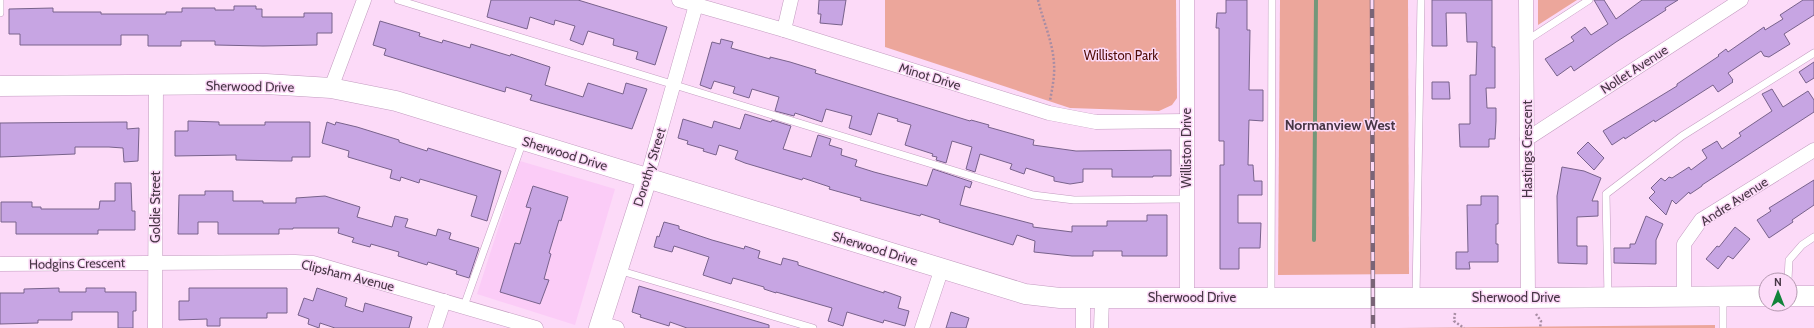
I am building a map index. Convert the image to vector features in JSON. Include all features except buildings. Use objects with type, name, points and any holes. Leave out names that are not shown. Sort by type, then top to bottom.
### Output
[{"type":"street","points":[[331,88],[364,0]]},
{"type":"street","name":"Minot Drive","points":[[679,0],[784,30],[1049,114],[1096,122],[1186,121]]},
{"type":"street","points":[[784,30],[791,0]]},
{"type":"street","name":"Williston Drive","points":[[1186,297],[1187,0]]},
{"type":"street","name":"Hastings Crescent","points":[[1526,0],[1528,298]]},
{"type":"street","name":"Nollet Avenue","points":[[1527,139],[1741,0]]},
{"type":"street","name":"Dorothy Street","points":[[605,326],[618,270],[647,178],[696,5]]},
{"type":"street","name":"Sherwood Drive","points":[[0,86],[266,84],[331,88],[396,101],[1025,294],[1060,298],[1528,298],[1758,296]]},
{"type":"street","name":"Goldie Street","points":[[155,328],[156,85]]},
{"type":"street","name":"Andre Avenue","points":[[1684,296],[1684,244],[1701,220],[1814,150]]},
{"type":"street","name":"Hodgins Crescent","points":[[0,264],[155,262]]},
{"type":"street","name":"Clipsham Avenue","points":[[155,262],[296,262],[313,264],[464,306],[536,328]]},
{"type":"street","points":[[922,328],[942,268]]},
{"type":"street","points":[[1798,296],[1814,296]]},
{"type":"street","points":[[1083,328],[1092,298]]},
{"type":"street","points":[[1092,298],[1101,328]]},
{"type":"street","points":[[435,328],[444,301]]},
{"type":"lane","points":[[0,0],[0,14]]},
{"type":"lane","points":[[398,0],[1033,195],[1074,200],[1186,200]]},
{"type":"lane","points":[[1271,297],[1272,0]]},
{"type":"lane","points":[[1416,297],[1421,0]]},
{"type":"lane","points":[[1526,41],[1589,0]]},
{"type":"lane","points":[[1608,297],[1606,194],[1682,136],[1814,53]]},
{"type":"lane","points":[[464,306],[523,139]]},
{"type":"lane","points":[[1788,272],[1789,260],[1802,245],[1814,237]]},
{"type":"lane","points":[[618,270],[813,328]]},
{"type":"lane","points":[[1723,296],[1723,328]]},
{"type":"path","points":[[1038,0],[1052,48],[1054,65],[1049,114]]},
{"type":"shaded area","points":[[520,161],[615,189],[575,325],[477,294]]},
{"type":"green space","name":"Williston Park","points":[[885,0],[1176,0],[1177,98],[1172,105],[1159,111],[1070,108],[885,47]]},
{"type":"green space","points":[[1280,0],[1408,0],[1409,274],[1278,275]]},
{"type":"green space","points":[[1538,0],[1577,0],[1538,25]]},
{"type":"green space","points":[[1715,325],[1715,328],[1398,328]]},
{"type":"waterway","points":[[1314,240],[1316,0]]},
{"type":"railway","points":[[1372,0],[1373,328]]},
{"type":"district","name":"Normanview West","points":[[1340,125]]}]
